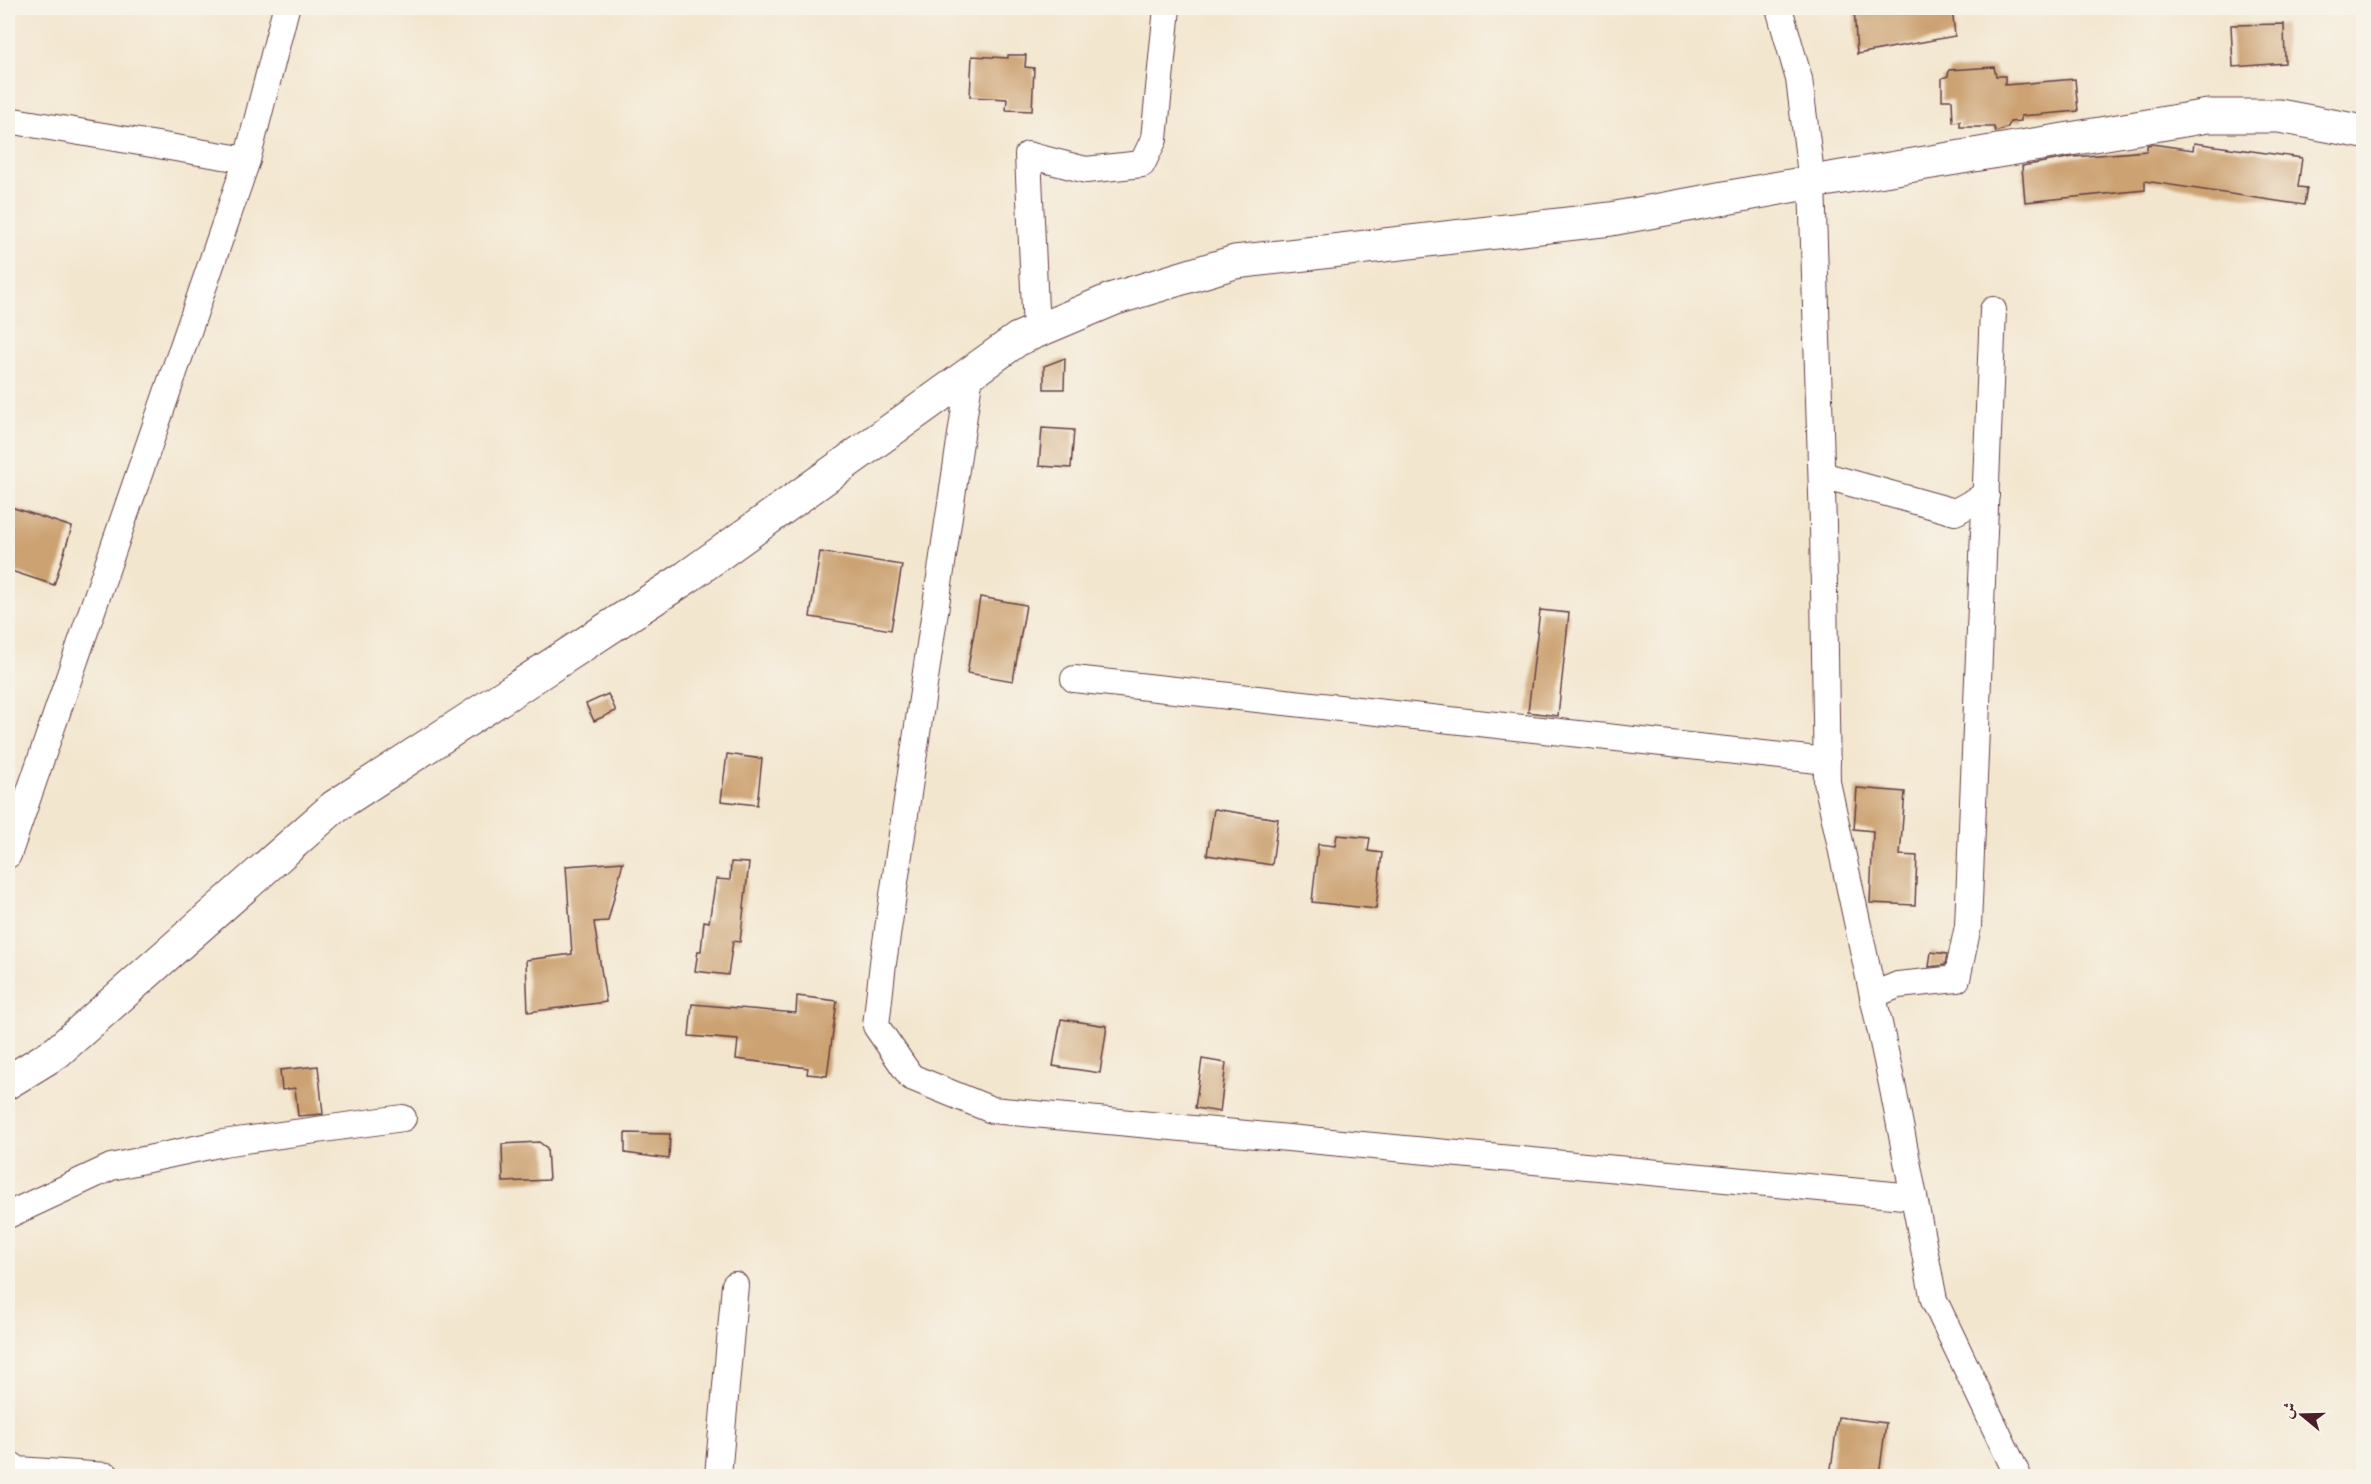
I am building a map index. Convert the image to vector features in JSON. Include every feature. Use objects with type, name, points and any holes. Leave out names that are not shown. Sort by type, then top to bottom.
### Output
[{"type":"street","points":[[8,855],[247,160],[286,8]]},
{"type":"street","points":[[1036,331],[1028,155],[1086,170],[1142,164],[1154,139],[1167,8]]},
{"type":"street","points":[[1779,8],[1799,79],[1812,182],[1822,475],[1827,782],[1873,995],[1934,1300],[2018,1476]]},
{"type":"street","points":[[8,1082],[57,1052],[334,807],[687,577],[1018,339],[1113,299],[1235,262],[1611,219],[1812,182],[2208,116],[2280,116],[2364,132]]},
{"type":"street","points":[[8,120],[247,160]]},
{"type":"street","points":[[1873,995],[1898,985],[1957,979],[1968,926],[1993,310]]},
{"type":"street","points":[[970,374],[876,1026],[911,1077],[992,1110],[1914,1197]]},
{"type":"street","points":[[1822,475],[1955,512],[1986,495]]},
{"type":"street","points":[[1074,679],[1827,761]]},
{"type":"street","points":[[8,1215],[111,1167],[223,1143],[403,1118]]},
{"type":"street","points":[[718,1476],[735,1285]]},
{"type":"street","points":[[8,1463],[18,1470],[107,1476]]},
{"type":"building","points":[[1854,8],[1952,8],[1955,36],[1857,54]]},
{"type":"building","points":[[2284,24],[2285,63],[2233,67],[2231,25]]},
{"type":"building","points":[[1008,55],[1026,55],[1025,67],[1034,68],[1032,111],[1006,110],[1007,99],[970,97],[972,56],[1008,58]]},
{"type":"building","points":[[1994,67],[1996,76],[2005,76],[2005,85],[2075,79],[2078,111],[2021,116],[2021,121],[2010,122],[2008,127],[1996,132],[1994,127],[1960,127],[1960,121],[1953,122],[1952,100],[1942,100],[1942,78],[1948,76],[1949,70]]},
{"type":"building","points":[[2194,143],[2302,158],[2298,187],[2307,188],[2304,205],[2145,181],[2145,190],[2025,202],[2022,166],[2073,157],[2147,151],[2147,145],[2152,144],[2193,150]]},
{"type":"building","points":[[1065,358],[1064,389],[1044,389],[1044,366]]},
{"type":"building","points":[[1042,428],[1074,430],[1071,468],[1039,466]]},
{"type":"building","points":[[8,506],[72,527],[54,585],[8,570]]},
{"type":"building","points":[[820,552],[902,565],[891,630],[810,617]]},
{"type":"building","points":[[980,597],[1026,605],[1013,681],[967,673]]},
{"type":"building","points":[[1540,610],[1569,613],[1558,716],[1528,712]]},
{"type":"building","points":[[608,694],[616,711],[594,721],[586,704]]},
{"type":"building","points":[[727,754],[762,759],[757,805],[721,801]]},
{"type":"building","points":[[1857,788],[1905,792],[1900,855],[1917,856],[1915,905],[1870,903],[1873,831],[1854,829]]},
{"type":"building","points":[[1214,809],[1278,819],[1272,865],[1207,855]]},
{"type":"building","points":[[1337,835],[1370,838],[1368,851],[1382,853],[1376,909],[1312,902],[1318,844],[1335,846]]},
{"type":"building","points":[[623,862],[608,921],[594,922],[606,1002],[528,1012],[526,960],[572,954],[566,866]]},
{"type":"building","points":[[731,862],[749,863],[740,942],[733,941],[728,975],[695,971],[698,951],[701,951],[704,921],[709,922],[716,879],[730,880]]},
{"type":"building","points":[[1931,952],[1947,954],[1945,965],[1929,967]]},
{"type":"building","points":[[797,996],[837,1001],[827,1076],[807,1074],[808,1068],[736,1059],[738,1040],[689,1036],[692,1004],[796,1013]]},
{"type":"building","points":[[1061,1019],[1107,1026],[1100,1073],[1053,1066]]},
{"type":"building","points":[[1202,1059],[1226,1063],[1220,1112],[1195,1108]]},
{"type":"building","points":[[318,1066],[323,1114],[298,1116],[295,1088],[282,1090],[280,1070]]},
{"type":"building","points":[[625,1133],[670,1134],[669,1159],[625,1153]]},
{"type":"building","points":[[539,1142],[547,1148],[549,1180],[503,1182],[502,1144]]},
{"type":"building","points":[[1838,1417],[1886,1423],[1879,1476],[1830,1476]]}]
